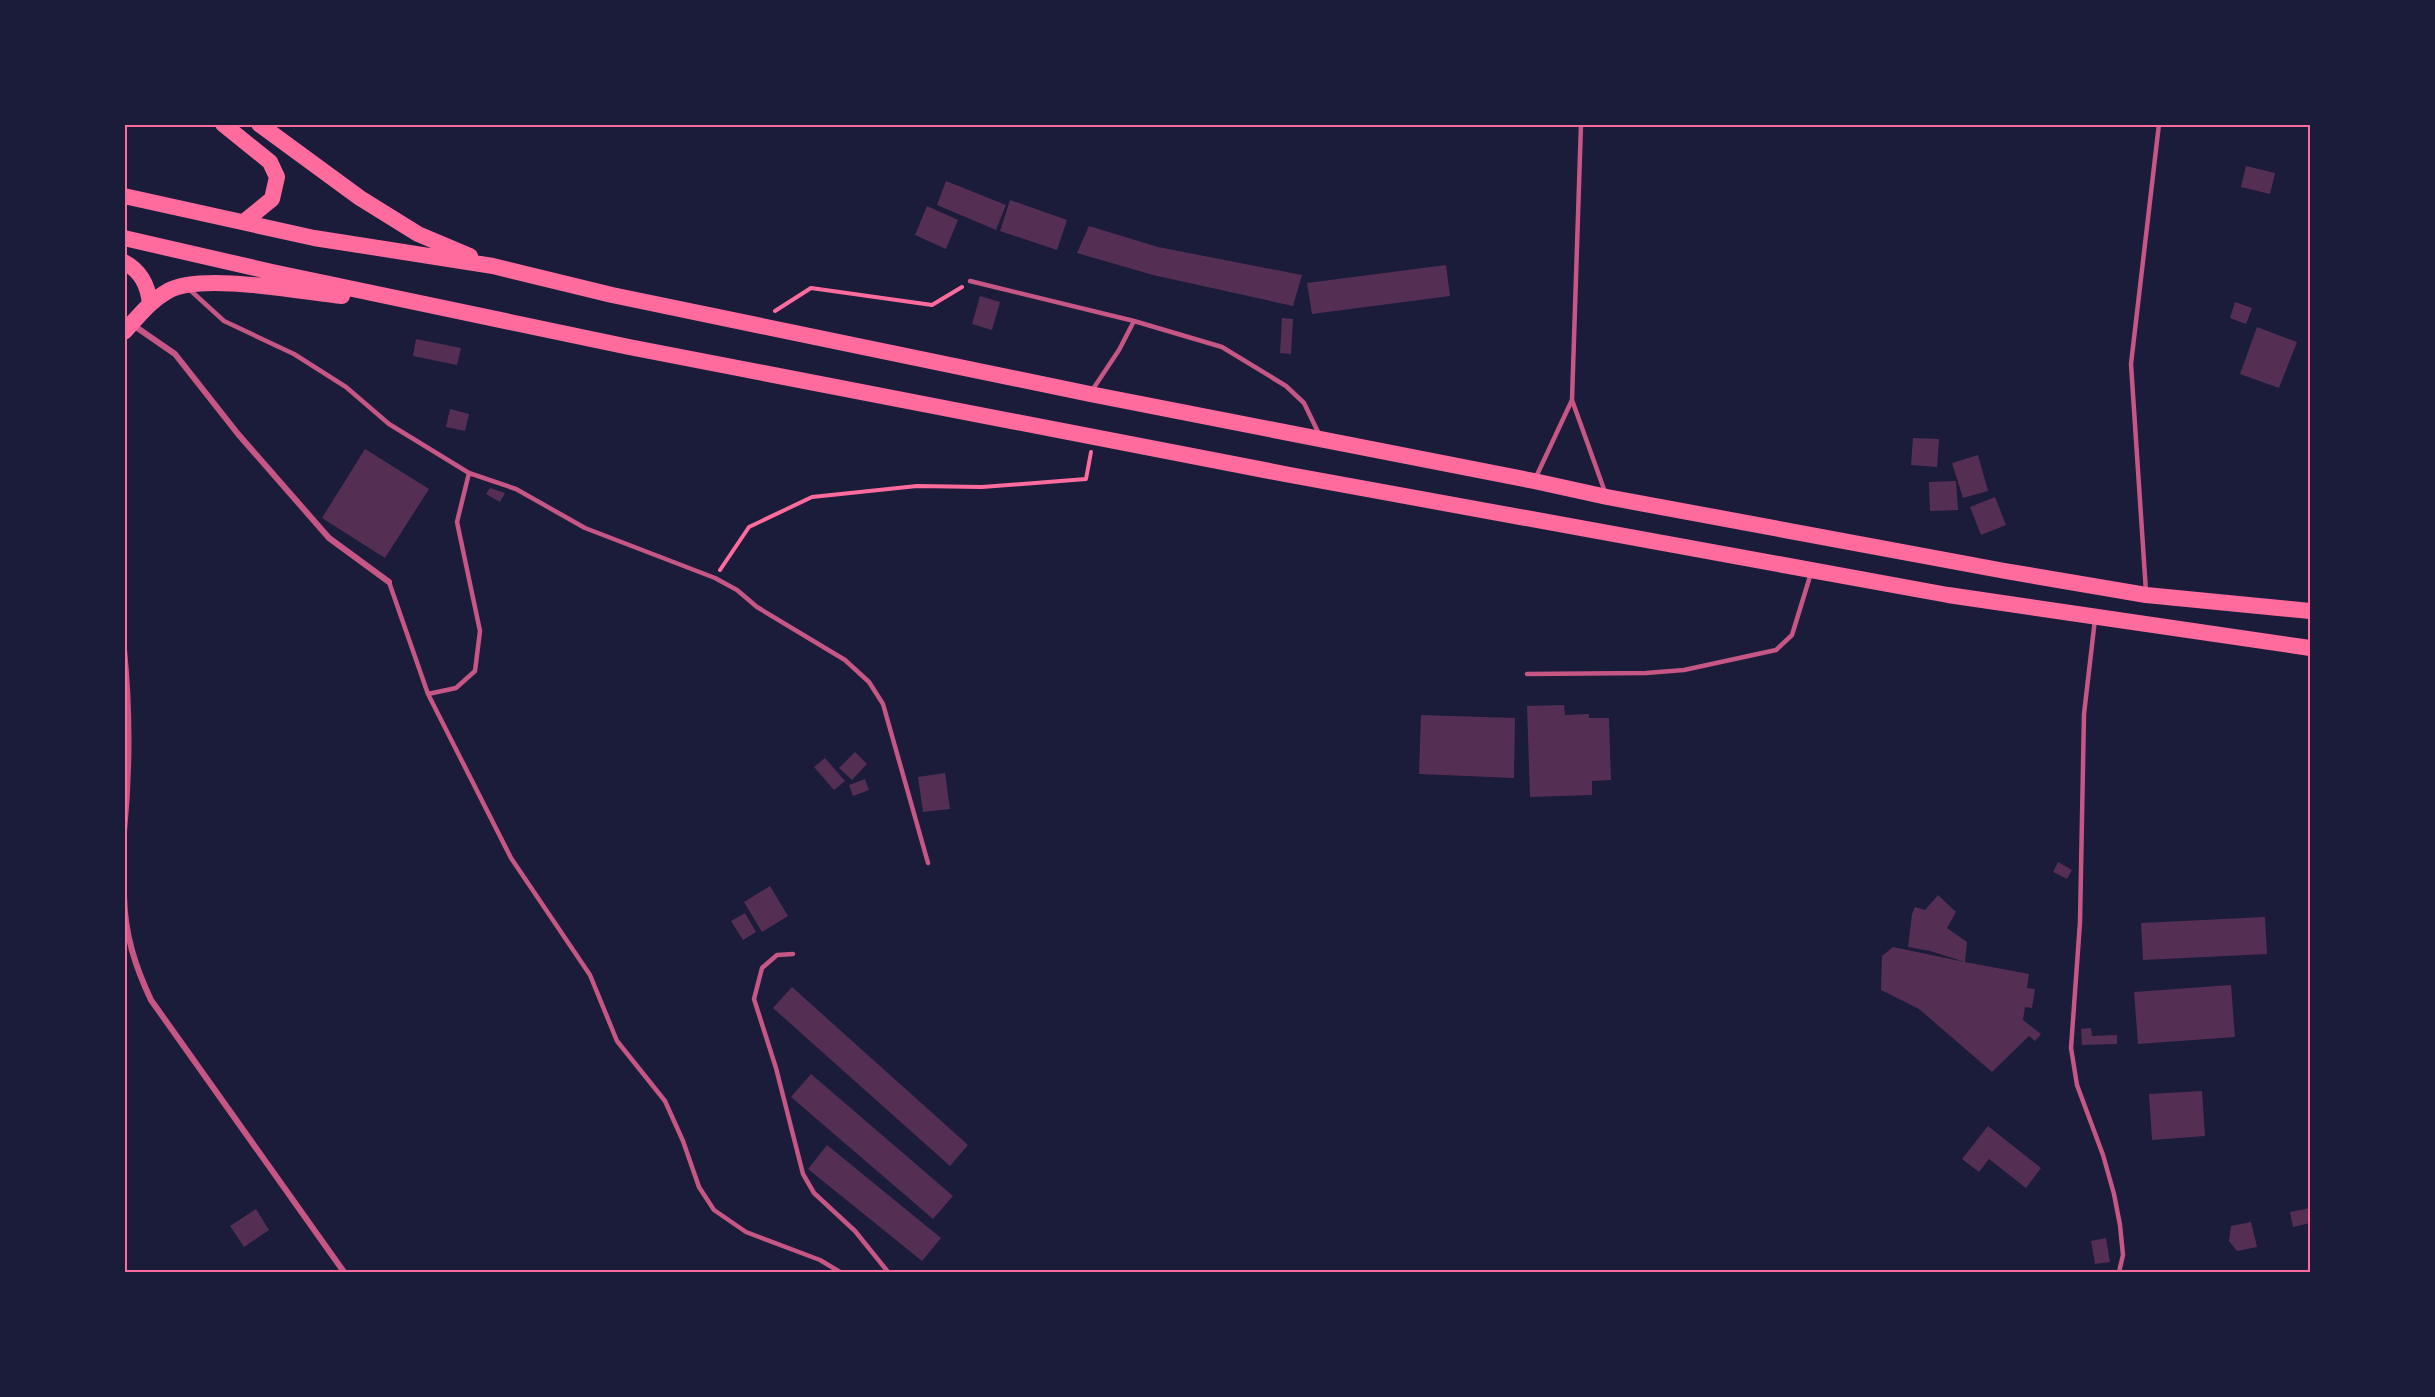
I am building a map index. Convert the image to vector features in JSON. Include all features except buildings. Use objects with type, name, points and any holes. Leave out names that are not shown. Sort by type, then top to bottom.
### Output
[{"type":"highway","points":[[223,124],[270,162],[277,177],[272,199],[246,221]]},
{"type":"highway","points":[[259,124],[360,198],[418,234],[493,266]]},
{"type":"highway","points":[[124,196],[246,221],[314,238],[493,266],[612,294],[1090,394],[1607,497],[1962,564],[2146,595],[2310,611]]},
{"type":"highway","points":[[124,238],[409,301],[1094,437],[1948,595],[2310,648]]},
{"type":"highway","points":[[124,262],[134,267],[143,278],[150,304]]},
{"type":"highway","points":[[128,328],[150,304],[168,291],[184,284],[234,284],[409,301]]},
{"type":"street","points":[[128,328],[175,354],[238,434],[329,538],[389,582]]},
{"type":"street","points":[[124,649],[130,706],[128,795],[124,832]]},
{"type":"street","points":[[124,896],[125,916],[135,965],[151,1000],[344,1272]]},
{"type":"lane","points":[[1581,124],[1572,400],[1607,497]]},
{"type":"lane","points":[[2146,595],[2131,364],[2159,124]]},
{"type":"lane","points":[[970,281],[1134,321],[1222,347],[1286,387],[1304,403],[1313,425],[1324,441]]},
{"type":"lane","points":[[184,284],[224,321],[294,354],[346,387],[389,424],[469,473],[516,489],[585,528],[715,578],[737,590],[757,607],[845,660],[869,682],[883,704],[928,863]]},
{"type":"lane","points":[[1090,394],[1119,350],[1134,321]]},
{"type":"lane","points":[[1534,481],[1572,400]]},
{"type":"lane","points":[[428,694],[456,688],[475,671],[480,631],[457,522],[469,473]]},
{"type":"lane","points":[[1527,674],[1646,673],[1684,670],[1776,650],[1792,636],[1812,570]]},
{"type":"lane","points":[[389,582],[428,694],[511,858],[590,975],[618,1041],[665,1101],[683,1141],[699,1187],[714,1210],[746,1232],[820,1260],[840,1272]]},
{"type":"lane","points":[[2095,616],[2084,714],[2080,922],[2071,1048],[2076,1085],[2103,1155],[2114,1194],[2123,1255],[2119,1272]]},
{"type":"lane","points":[[793,954],[777,956],[762,968],[754,999],[776,1068],[803,1174],[814,1194],[855,1231],[888,1272]]},
{"type":"path","points":[[756,323],[812,288],[932,305],[970,281]]},
{"type":"path","points":[[715,578],[749,527],[812,497],[917,486],[982,487],[1086,479],[1094,437]]}]
